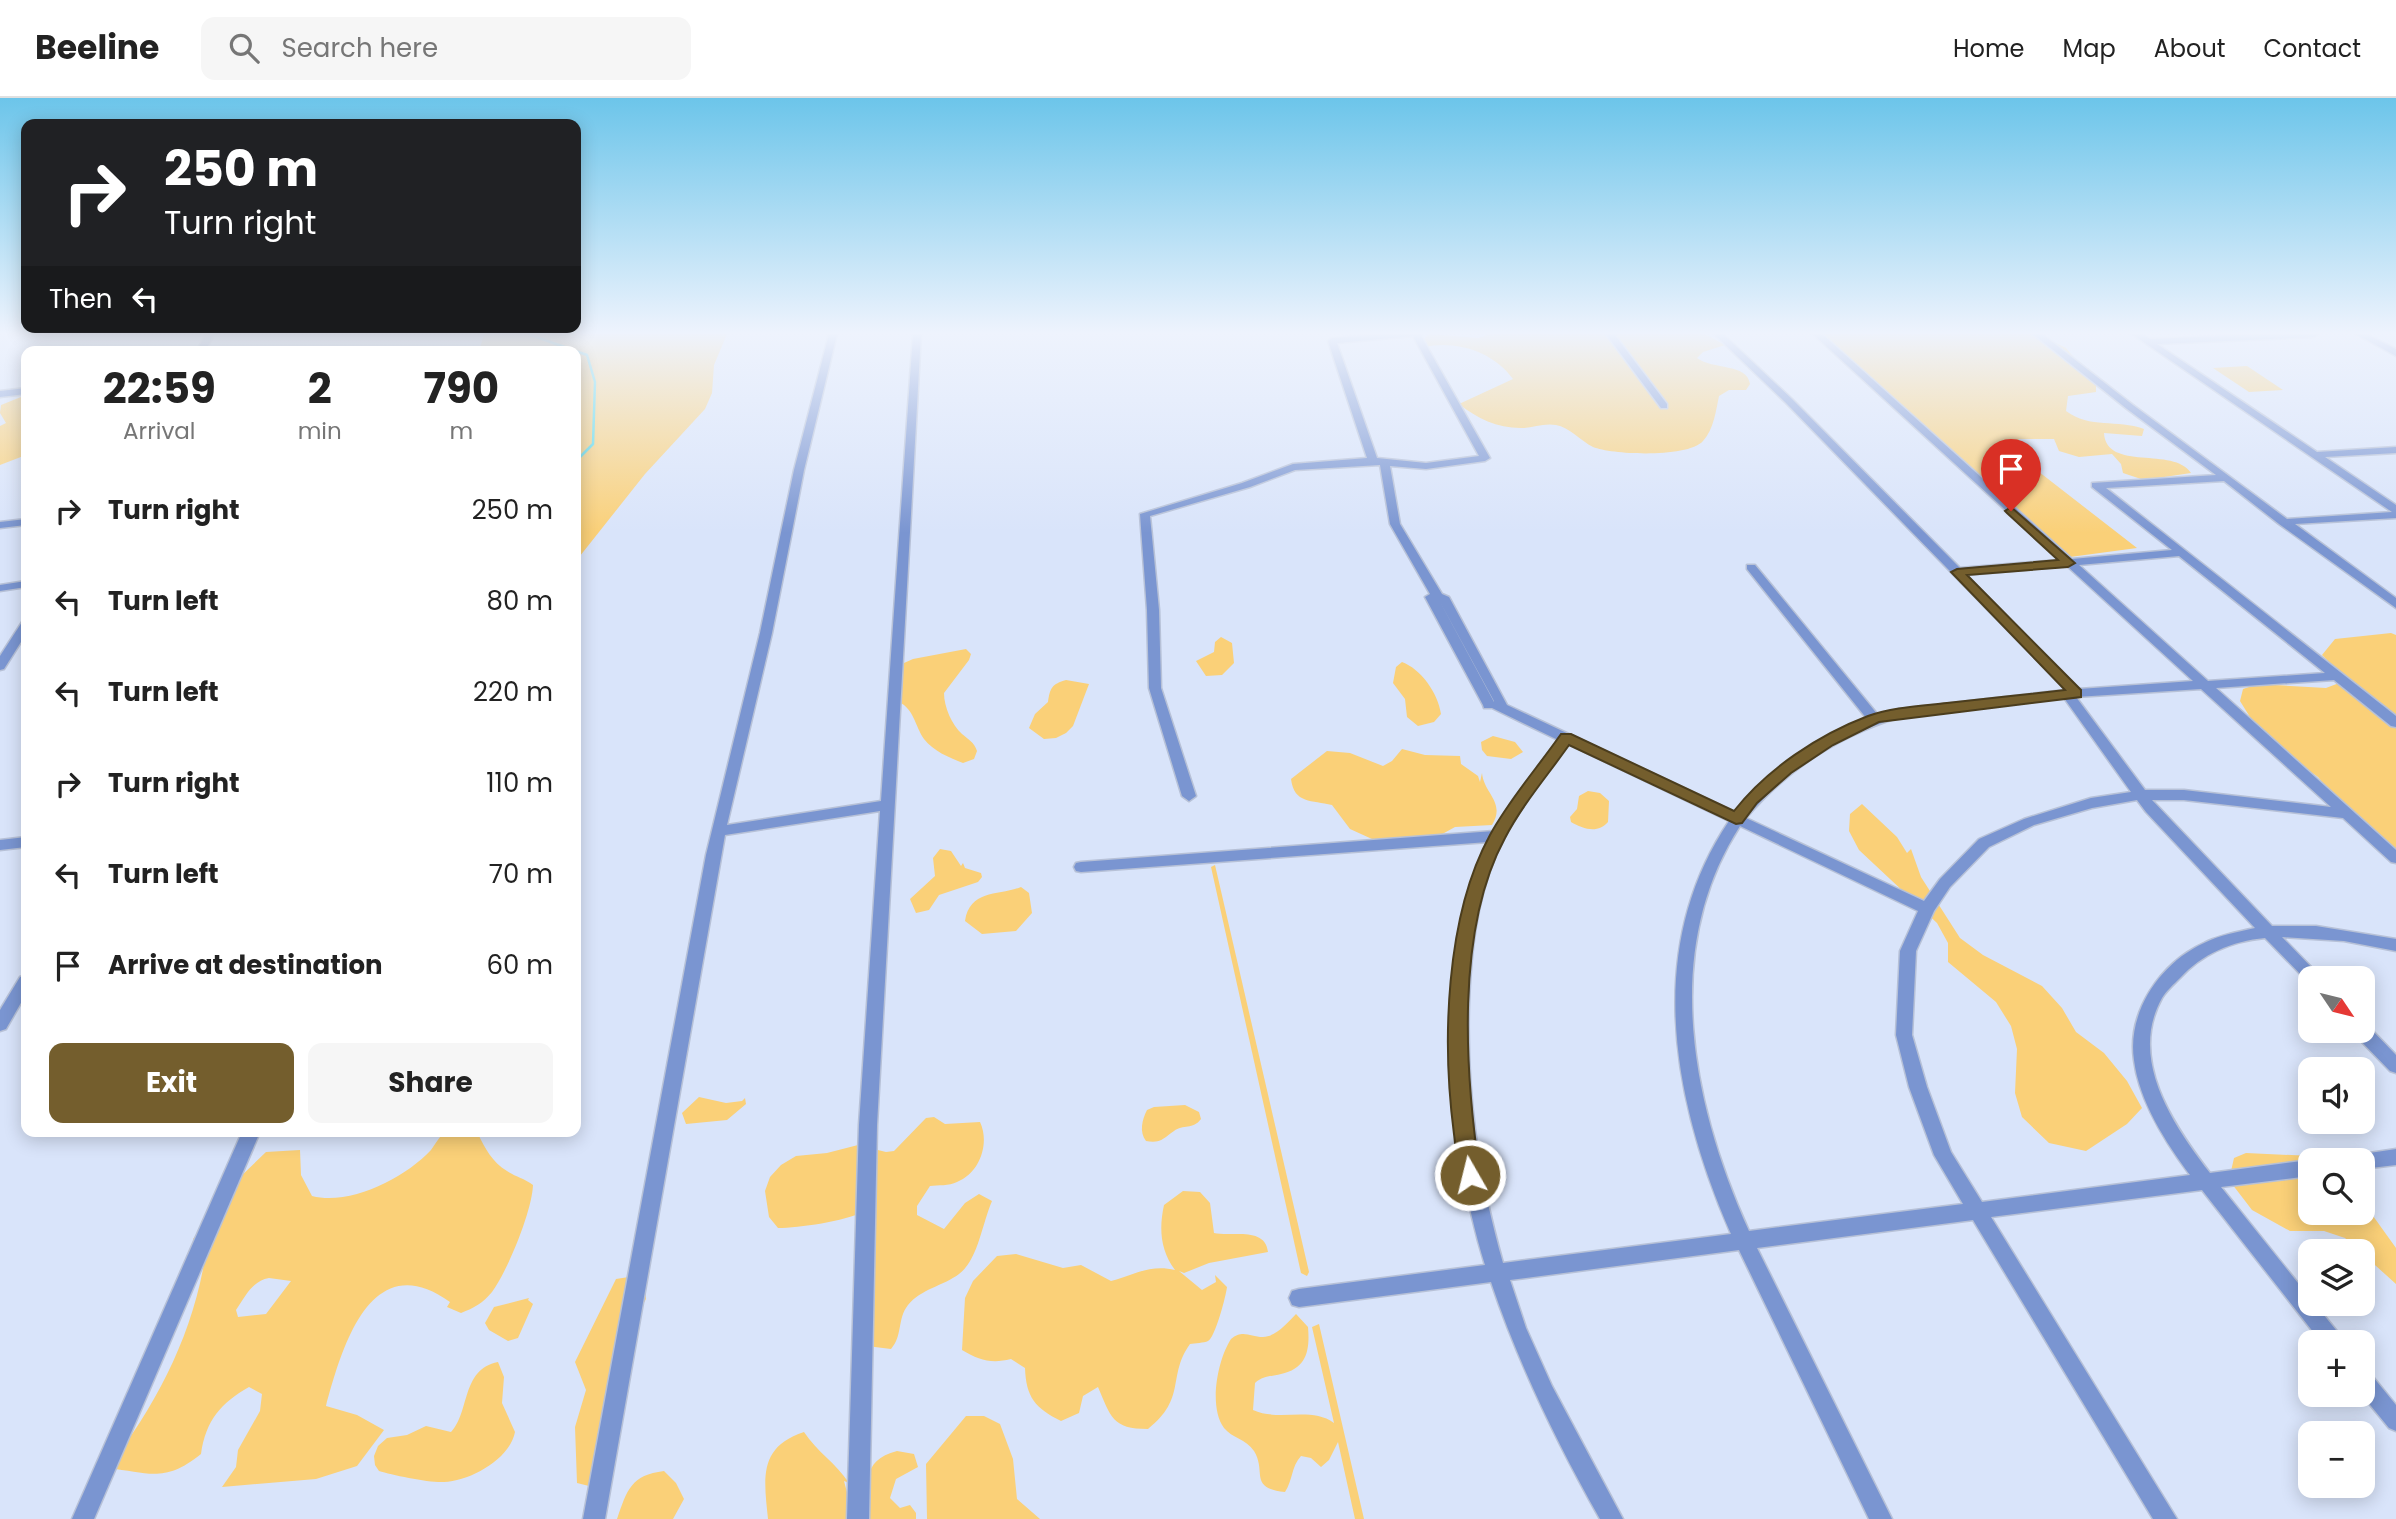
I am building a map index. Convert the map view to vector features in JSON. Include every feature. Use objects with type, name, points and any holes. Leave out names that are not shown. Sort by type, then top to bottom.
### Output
[{"type":"street","points":[[594,1519],[719,831],[766,634],[799,470],[816,400]]},
{"type":"street","points":[[858,1519],[868,1125],[913,400]]},
{"type":"street","points":[[1355,400],[1379,462],[1395,524],[1496,705],[1927,909]]},
{"type":"street","points":[[1189,796],[1155,688],[1153,610],[1145,514],[1246,485],[1283,469],[1379,462],[1448,464],[1485,458],[1452,400]]},
{"type":"street","points":[[1660,400],[1664,406]]},
{"type":"street","points":[[1788,400],[2072,694],[2139,795],[2301,966]]},
{"type":"street","points":[[1890,400],[2396,858]]},
{"type":"street","points":[[2124,400],[2396,604]]},
{"type":"street","points":[[2234,400],[2396,512]]},
{"type":"street","points":[[2314,455],[2396,450]]},
{"type":"street","points":[[2225,478],[2096,485],[2396,723]]},
{"type":"street","points":[[2283,522],[2396,512]]},
{"type":"street","points":[[0,525],[21,523]]},
{"type":"street","points":[[1957,572],[2181,553]]},
{"type":"street","points":[[1751,567],[1874,719]]},
{"type":"street","points":[[0,587],[21,584]]},
{"type":"street","points":[[0,666],[21,633]]},
{"type":"street","points":[[1881,1519],[1741,1241],[1696,1115],[1683,1008],[1689,922],[1715,855],[1736,819],[1752,799],[1786,769],[1828,741],[1874,719],[1912,711],[2072,694],[2337,676]]},
{"type":"street","points":[[1566,738],[1498,836],[1479,878],[1468,931],[1457,1036],[1460,1101],[1470,1175],[1495,1273],[1510,1316],[1572,1454],[1612,1519]]},
{"type":"street","points":[[2166,1519],[1943,1155],[1918,1087],[1904,1035],[1908,951],[1927,909],[1945,883],[1984,843],[2029,822],[2126,796],[2139,795],[2185,795],[2347,814]]},
{"type":"street","points":[[719,831],[886,805]]},
{"type":"street","points":[[1081,867],[1498,836]]},
{"type":"street","points":[[0,845],[21,843]]},
{"type":"street","points":[[2323,1330],[2175,1143],[2149,1089],[2140,1054],[2143,1027],[2150,1002],[2163,979],[2192,956],[2247,935],[2268,932],[2322,934],[2396,945]]},
{"type":"street","points":[[0,1024],[21,989]]},
{"type":"street","points":[[2374,1043],[2396,1066]]},
{"type":"street","points":[[83,1519],[249,1137]]},
{"type":"street","points":[[2375,1159],[2396,1157]]},
{"type":"street","points":[[1299,1298],[2298,1169]]},
{"type":"street","points":[[2375,1395],[2396,1421]]},
{"type":"shaded area","points":[[21,400],[21,457],[0,465],[0,426],[6,423],[0,413],[1,405]]},
{"type":"shaded area","points":[[581,400],[709,400],[705,409],[645,474],[581,555]]},
{"type":"shaded area","points":[[1467,400],[1718,400],[1710,431],[1703,441],[1682,450],[1650,453],[1603,450],[1556,425],[1506,427],[1489,422],[1459,404]]},
{"type":"shaded area","points":[[1896,400],[2067,400],[2066,411],[2075,417],[2144,429],[2142,436],[2104,433],[2108,445],[2116,452],[2171,461],[2182,465],[2191,473],[2144,480],[2123,473],[2121,464],[2112,454],[2079,457],[2059,451],[2054,439],[2019,439],[2021,458],[2137,548],[2070,557]]},
{"type":"shaded area","points":[[2391,633],[2396,635],[2396,856],[2360,826],[2318,777],[2273,745],[2258,730],[2240,701],[2243,689],[2258,684],[2326,688],[2347,680],[2322,655],[2335,639]]},
{"type":"shaded area","points":[[1221,637],[1232,643],[1234,663],[1222,675],[1206,676],[1196,661],[1214,652],[1215,642]]},
{"type":"shaded area","points":[[966,649],[971,654],[969,660],[944,693],[952,721],[977,751],[974,759],[963,763],[942,754],[928,743],[911,713],[899,702],[892,683],[904,663]]},
{"type":"shaded area","points":[[1402,662],[1416,670],[1432,690],[1441,714],[1434,722],[1418,726],[1407,717],[1405,699],[1393,683],[1396,667]]},
{"type":"shaded area","points":[[1066,680],[1089,684],[1073,726],[1056,738],[1044,739],[1029,728],[1035,714],[1048,702],[1052,687]]},
{"type":"shaded area","points":[[1493,736],[1515,742],[1523,752],[1511,759],[1487,756],[1482,750],[1481,742]]},
{"type":"shaded area","points":[[1402,749],[1425,755],[1460,756],[1461,764],[1478,776],[1480,782],[1482,773],[1486,787],[1496,804],[1496,817],[1492,825],[1455,827],[1426,843],[1372,839],[1350,829],[1332,805],[1305,800],[1293,787],[1291,779],[1327,751],[1350,753],[1383,766],[1392,761]]},
{"type":"shaded area","points":[[1588,791],[1600,793],[1609,801],[1608,822],[1600,828],[1585,828],[1571,822],[1570,817],[1577,809],[1579,796]]},
{"type":"shaded area","points":[[1862,804],[1897,837],[1907,853],[1911,849],[1921,877],[1960,938],[1983,955],[2042,986],[2062,1008],[2076,1032],[2104,1053],[2127,1081],[2142,1108],[2127,1124],[2086,1151],[2049,1143],[2022,1117],[2015,1093],[2017,1049],[2011,1026],[1996,1002],[1948,962],[1948,943],[1937,923],[1859,850],[1849,831],[1850,814]]},
{"type":"shaded area","points":[[940,849],[951,851],[961,866],[963,863],[965,868],[981,873],[982,877],[978,882],[939,895],[929,910],[916,913],[910,899],[935,876],[933,858]]},
{"type":"shaded area","points":[[1215,865],[1309,1272],[1307,1276],[1301,1273],[1211,867]]},
{"type":"shaded area","points":[[1021,887],[1029,893],[1032,913],[1016,931],[982,934],[965,921],[973,903],[979,899]]},
{"type":"shaded area","points":[[699,1097],[726,1103],[742,1101],[745,1098],[746,1104],[727,1120],[686,1124],[682,1113]]},
{"type":"shaded area","points":[[1185,1105],[1199,1112],[1201,1119],[1198,1122],[1177,1129],[1158,1141],[1146,1141],[1142,1126],[1147,1110]]},
{"type":"shaded area","points":[[934,1117],[945,1124],[980,1122],[983,1148],[977,1165],[965,1178],[951,1184],[930,1186],[917,1206],[917,1215],[944,1229],[965,1203],[979,1194],[992,1201],[975,1251],[965,1268],[953,1278],[919,1295],[908,1305],[891,1349],[867,1346],[863,1212],[822,1223],[778,1228],[769,1217],[765,1191],[770,1177],[781,1165],[796,1156],[827,1153],[858,1145],[886,1152],[894,1151],[926,1118]]},
{"type":"shaded area","points":[[440,1137],[480,1137],[497,1163],[533,1185],[532,1196],[505,1270],[492,1292],[478,1305],[461,1313],[447,1307],[450,1302],[423,1288],[400,1286],[380,1294],[364,1310],[341,1357],[326,1406],[357,1415],[384,1430],[357,1466],[316,1479],[222,1487],[236,1467],[238,1450],[260,1411],[262,1394],[249,1387],[230,1399],[216,1414],[207,1431],[201,1454],[188,1463],[157,1474],[108,1468],[142,1420],[181,1343],[199,1287],[205,1258],[193,1239],[238,1179],[266,1152],[300,1150],[301,1175],[312,1196],[343,1197],[392,1179],[431,1150]],"holes":[[[269,1278],[291,1281],[266,1314],[238,1317],[236,1310],[258,1282]]]},
{"type":"shaded area","points":[[2246,1153],[2298,1155],[2298,1225],[2375,1225],[2375,1219],[2396,1248],[2396,1284],[2375,1265],[2375,1239],[2346,1239],[2324,1231],[2290,1231],[2252,1210],[2229,1180],[2234,1158]]},
{"type":"shaded area","points":[[1183,1191],[1200,1192],[1210,1203],[1214,1233],[1254,1236],[1266,1244],[1268,1252],[1209,1263],[1184,1273],[1179,1271],[1202,1290],[1216,1282],[1215,1275],[1227,1287],[1214,1333],[1206,1342],[1190,1344],[1179,1366],[1168,1407],[1148,1429],[1127,1427],[1114,1419],[1098,1387],[1083,1396],[1079,1413],[1061,1421],[1038,1406],[1027,1387],[1025,1368],[1011,1359],[985,1360],[962,1350],[965,1298],[973,1281],[997,1256],[1016,1254],[1063,1268],[1081,1265],[1111,1281],[1150,1269],[1175,1270],[1166,1255],[1162,1222],[1164,1205]]},
{"type":"shaded area","points":[[643,1277],[646,1299],[614,1358],[593,1487],[577,1483],[575,1427],[586,1390],[575,1362],[616,1279]]},
{"type":"shaded area","points":[[529,1298],[533,1304],[518,1338],[508,1341],[489,1330],[485,1323],[494,1307]]},
{"type":"shaded area","points":[[1296,1314],[1308,1327],[1305,1357],[1290,1371],[1265,1377],[1255,1383],[1253,1410],[1273,1415],[1315,1415],[1334,1423],[1312,1327],[1319,1324],[1364,1519],[1355,1519],[1338,1442],[1329,1460],[1321,1467],[1311,1458],[1301,1456],[1285,1492],[1274,1490],[1262,1483],[1254,1451],[1227,1431],[1219,1419],[1217,1383],[1222,1358],[1231,1339],[1243,1334],[1268,1336]]},
{"type":"shaded area","points":[[498,1362],[504,1377],[502,1403],[515,1432],[512,1442],[497,1459],[477,1473],[454,1481],[421,1480],[379,1471],[374,1456],[378,1446],[387,1438],[407,1435],[426,1426],[451,1432],[457,1424],[472,1382],[478,1373],[486,1366]]},
{"type":"shaded area","points":[[966,1416],[984,1416],[1000,1424],[1013,1459],[1017,1499],[1040,1519],[927,1519],[926,1464]]},
{"type":"shaded area","points":[[804,1432],[849,1483],[844,1481],[854,1519],[768,1519],[765,1491],[767,1466],[771,1456],[778,1446],[789,1438]]},
{"type":"shaded area","points":[[897,1451],[914,1454],[918,1467],[896,1479],[890,1498],[900,1508],[910,1505],[916,1513],[916,1519],[866,1519],[867,1486],[871,1468],[885,1455]]},
{"type":"shaded area","points":[[664,1471],[676,1483],[684,1499],[673,1519],[617,1519],[628,1492],[637,1480]]},
{"type":"waterway","points":[[581,456],[593,444],[594,400]]},
{"type":"route","points":[[1470,1175],[1460,1101],[1457,1036],[1465,945],[1479,878],[1498,836],[1527,790],[1566,738],[1736,819],[1752,799],[1786,769],[1828,741],[1874,719],[1899,713],[2076,693],[1957,572],[2068,563],[2011,511]]}]
